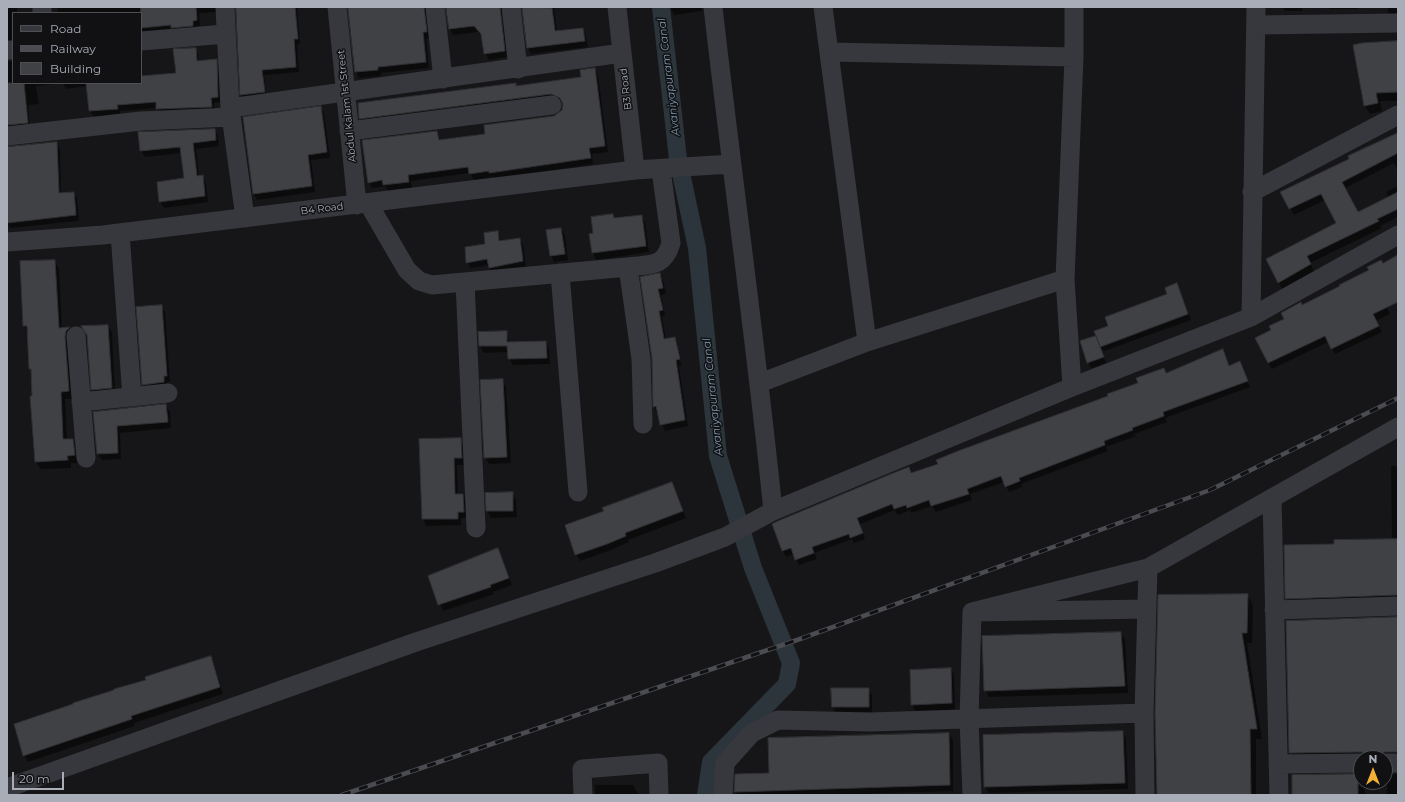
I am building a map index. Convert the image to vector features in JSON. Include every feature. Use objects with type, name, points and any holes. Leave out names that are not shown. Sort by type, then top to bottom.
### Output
[{"type":"street","points":[[225,7],[231,113],[245,218]]},
{"type":"street","name":"Abdul Kalam 1st Street","points":[[337,7],[349,131],[363,204]]},
{"type":"street","points":[[435,7],[443,78]]},
{"type":"street","points":[[512,7],[518,69]]},
{"type":"street","name":"B3 Road","points":[[617,7],[636,170]]},
{"type":"street","points":[[713,7],[731,164],[760,383],[773,511]]},
{"type":"street","points":[[823,7],[867,342]]},
{"type":"street","points":[[1072,387],[1065,279],[1074,57],[1074,7]]},
{"type":"street","points":[[1251,317],[1256,16],[1387,18]]},
{"type":"street","points":[[142,41],[226,34]]},
{"type":"street","points":[[203,35],[227,54]]},
{"type":"street","points":[[829,52],[1074,57]]},
{"type":"street","points":[[7,136],[141,121],[231,113],[345,92],[518,69],[622,53]]},
{"type":"street","points":[[349,131],[552,105]]},
{"type":"street","points":[[1252,192],[1398,115]]},
{"type":"street","name":"B4 Road","points":[[7,242],[120,233],[636,170],[664,170],[731,164]]},
{"type":"street","points":[[363,204],[407,270],[419,281],[432,284],[465,282],[628,267],[661,261],[667,255],[671,243],[664,170]]},
{"type":"street","points":[[120,233],[132,397]]},
{"type":"street","points":[[7,788],[416,642],[655,563],[725,537],[773,511],[1072,387],[1251,317],[1398,235]]},
{"type":"street","points":[[628,267],[641,359],[643,424]]},
{"type":"street","points":[[560,273],[578,492]]},
{"type":"street","points":[[760,383],[867,342],[1065,279]]},
{"type":"street","points":[[465,282],[476,528]]},
{"type":"street","points":[[76,336],[86,458]]},
{"type":"street","points":[[81,402],[168,393]]},
{"type":"street","points":[[972,612],[1148,568],[1398,427]]},
{"type":"street","points":[[1272,498],[1279,795]]},
{"type":"street","points":[[1145,795],[1144,713],[1148,568]]},
{"type":"street","points":[[1274,610],[1398,606]]},
{"type":"street","points":[[972,612],[1147,609]]},
{"type":"street","points":[[972,612],[969,719],[972,795]]},
{"type":"street","points":[[723,795],[725,763],[752,733],[778,720],[871,722],[1144,713]]},
{"type":"street","points":[[583,795],[582,769],[658,763],[659,795]]},
{"type":"street","points":[[1278,764],[1353,763]]},
{"type":"building","points":[[141,7],[196,7],[197,20],[193,21],[193,26],[171,28],[171,25],[142,28]]},
{"type":"building","points":[[236,7],[295,7],[298,39],[294,39],[296,67],[262,70],[265,92],[240,95]]},
{"type":"building","points":[[348,7],[424,7],[427,32],[423,32],[426,62],[378,67],[378,70],[355,72]]},
{"type":"building","points":[[446,7],[500,7],[505,51],[484,54],[481,34],[474,26],[449,29]]},
{"type":"building","points":[[522,7],[552,8],[555,31],[583,28],[585,41],[527,48]]},
{"type":"building","points":[[1398,41],[1398,92],[1376,93],[1378,103],[1364,106],[1353,45]]},
{"type":"building","points":[[196,48],[197,61],[217,59],[218,97],[211,98],[212,107],[156,109],[156,102],[117,105],[118,109],[89,111],[86,84],[142,84],[142,76],[176,73],[173,49]]},
{"type":"building","points":[[595,68],[605,146],[589,148],[591,158],[489,173],[489,171],[469,174],[468,167],[408,175],[409,182],[383,185],[382,180],[368,183],[362,140],[437,131],[439,140],[485,134],[484,125],[554,116],[562,110],[563,104],[560,98],[551,94],[359,119],[358,103],[516,83],[516,86],[581,77],[580,70]]},
{"type":"building","points":[[7,83],[24,84],[28,123],[7,125]]},
{"type":"building","points":[[321,106],[327,152],[308,155],[312,186],[253,194],[243,117]]},
{"type":"building","points":[[215,129],[216,140],[193,143],[197,176],[203,175],[205,196],[159,202],[157,182],[184,178],[180,147],[140,151],[138,132]]},
{"type":"building","points":[[1398,133],[1398,153],[1342,182],[1358,212],[1398,192],[1398,209],[1377,219],[1379,221],[1307,256],[1311,264],[1278,283],[1266,259],[1336,223],[1321,194],[1289,209],[1280,192],[1349,159],[1348,156]]},
{"type":"building","points":[[57,142],[59,193],[74,192],[76,215],[7,223],[7,147]]},
{"type":"building","points":[[613,214],[614,218],[642,215],[646,246],[592,253],[589,234],[593,233],[591,217]]},
{"type":"building","points":[[561,228],[565,254],[550,256],[546,230]]},
{"type":"building","points":[[498,231],[499,241],[520,238],[523,261],[489,268],[487,259],[466,263],[465,247],[485,244],[484,233]]},
{"type":"building","points":[[1398,255],[1398,302],[1373,314],[1379,326],[1331,349],[1325,336],[1268,363],[1255,338],[1271,330],[1269,326],[1284,319],[1281,313],[1301,302],[1302,305],[1340,286],[1339,285],[1369,270],[1367,267],[1381,260],[1383,263]]},
{"type":"building","points":[[55,260],[59,328],[70,327],[66,331],[65,337],[69,391],[61,392],[63,439],[73,439],[75,455],[67,456],[68,460],[35,462],[30,396],[32,396],[31,369],[29,369],[27,326],[23,326],[20,261]]},
{"type":"building","points":[[660,273],[663,288],[658,289],[663,310],[659,311],[664,339],[675,337],[680,359],[676,360],[685,420],[660,425],[656,406],[653,407],[652,358],[640,277]]},
{"type":"building","points":[[1177,283],[1188,314],[1100,347],[1094,331],[1108,326],[1105,317],[1167,294],[1165,288]]},
{"type":"building","points":[[162,305],[167,376],[164,376],[164,382],[142,385],[136,307]]},
{"type":"building","points":[[108,325],[112,388],[91,390],[87,335],[81,326]]},
{"type":"building","points":[[507,331],[507,342],[546,341],[547,358],[508,359],[507,346],[479,346],[478,332]]},
{"type":"building","points":[[1096,336],[1104,357],[1087,363],[1080,341]]},
{"type":"building","points":[[1223,349],[1229,366],[1240,361],[1248,381],[1163,412],[1164,416],[1132,428],[1133,430],[1104,441],[1105,445],[1019,478],[1020,481],[1005,487],[1001,476],[967,489],[969,494],[931,506],[929,500],[907,508],[906,505],[894,509],[892,504],[857,518],[863,533],[850,538],[849,534],[812,547],[814,553],[795,560],[791,548],[782,551],[772,524],[778,521],[909,467],[911,473],[938,464],[936,460],[958,451],[1108,396],[1107,394],[1138,383],[1136,378],[1164,368],[1166,373]]},
{"type":"building","points":[[503,379],[507,457],[484,458],[480,380]]},
{"type":"building","points":[[166,404],[168,422],[117,426],[118,453],[97,454],[93,412]]},
{"type":"building","points":[[461,438],[462,458],[454,458],[455,494],[463,494],[464,512],[458,512],[458,519],[422,519],[419,439]]},
{"type":"building","points":[[672,482],[683,511],[625,533],[626,536],[607,544],[575,555],[565,525],[604,511],[602,508]]},
{"type":"building","points":[[513,492],[513,511],[486,511],[485,493]]},
{"type":"building","points":[[1398,539],[1398,595],[1285,599],[1284,545],[1334,544],[1334,540]]},
{"type":"building","points":[[498,548],[509,578],[490,585],[491,587],[438,605],[428,576]]},
{"type":"building","points":[[1248,594],[1247,633],[1242,633],[1257,729],[1250,729],[1251,795],[1157,795],[1155,713],[1158,595]]},
{"type":"building","points":[[1398,617],[1398,752],[1393,752],[1393,750],[1353,750],[1353,752],[1289,753],[1286,621]]},
{"type":"building","points":[[1121,632],[1125,686],[984,691],[982,636]]},
{"type":"building","points":[[211,656],[220,687],[131,716],[132,719],[23,756],[14,724],[114,689],[146,680],[145,677]]},
{"type":"building","points":[[951,668],[952,703],[911,705],[910,670]]},
{"type":"building","points":[[831,688],[869,688],[869,707],[832,707]]},
{"type":"building","points":[[1123,731],[1125,783],[984,787],[983,735]]},
{"type":"building","points":[[949,733],[950,785],[734,792],[735,774],[769,773],[768,738]]},
{"type":"building","points":[[1353,774],[1353,790],[1358,790],[1358,795],[1292,795],[1292,775]]},
{"type":"waterway","name":"Avaniyapuram Canal","points":[[661,7],[678,159],[697,248],[718,456],[753,568],[791,663],[787,684],[711,762],[706,795]]},
{"type":"railway","points":[[342,795],[800,639],[1210,490],[1398,398]]}]
